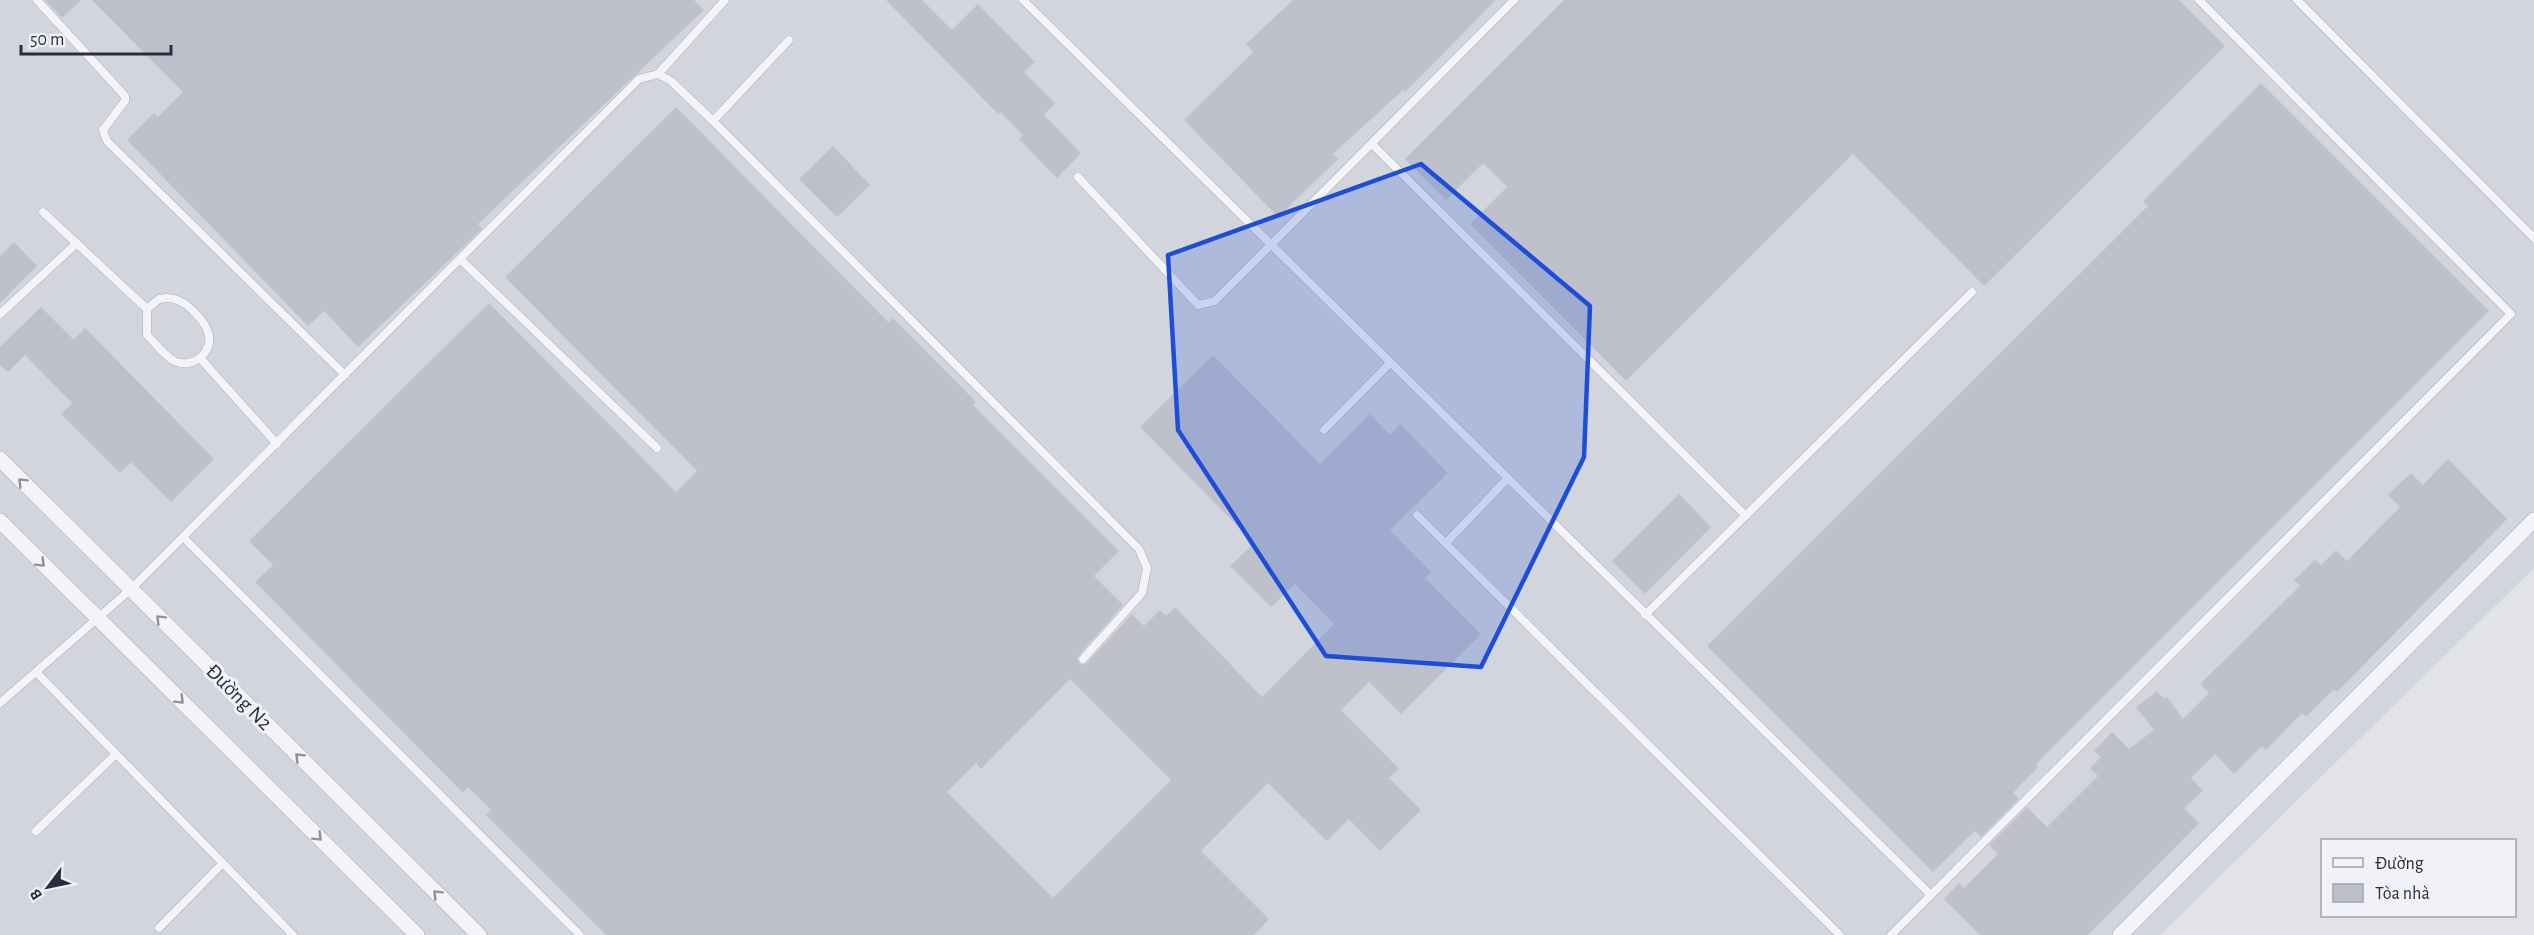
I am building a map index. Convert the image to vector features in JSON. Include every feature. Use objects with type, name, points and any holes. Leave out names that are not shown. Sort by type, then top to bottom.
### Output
[{"type":"street","name":"Đường N2","points":[[0,459],[479,935]]},
{"type":"street","points":[[2120,935],[2534,520]]},
{"type":"street","name":"Đường N2","points":[[0,521],[417,935]]},
{"type":"lane","points":[[37,0],[125,96],[125,101],[103,130],[107,141],[345,375]]},
{"type":"lane","points":[[0,703],[130,590],[639,79],[658,74],[725,0]]},
{"type":"lane","points":[[1023,0],[1931,895]]},
{"type":"lane","points":[[1078,177],[1198,305],[1215,300],[1514,0]]},
{"type":"lane","points":[[1891,935],[2511,314],[2199,0]]},
{"type":"lane","points":[[2297,0],[2534,238]]},
{"type":"lane","points":[[713,121],[789,40]]},
{"type":"lane","points":[[658,74],[671,81],[713,121],[1139,549],[1147,568],[1142,592],[1083,659]]},
{"type":"lane","points":[[1372,144],[1746,516]]},
{"type":"lane","points":[[43,212],[147,309],[147,335],[173,360],[184,364],[200,358],[209,346],[209,333],[203,320],[185,303],[166,298],[159,299],[147,309]]},
{"type":"lane","points":[[0,314],[77,243]]},
{"type":"lane","points":[[460,259],[657,448]]},
{"type":"lane","points":[[1645,615],[1972,292]]},
{"type":"lane","points":[[200,358],[277,444]]},
{"type":"lane","points":[[1324,430],[1390,363]]},
{"type":"lane","points":[[1446,543],[1508,479]]},
{"type":"lane","points":[[1417,515],[1840,935]]},
{"type":"lane","points":[[183,537],[580,935]]},
{"type":"lane","points":[[37,673],[293,935]]},
{"type":"lane","points":[[36,831],[116,754]]},
{"type":"lane","points":[[159,928],[223,863]]},
{"type":"highlighted area","points":[[1421,164],[1590,306],[1584,457],[1481,667],[1326,656],[1178,430],[1168,255]]},
{"type":"shaded area","points":[[0,0],[2534,0],[2534,568],[2160,935],[0,935]]},
{"type":"building","points":[[45,0],[81,0],[62,18]]},
{"type":"building","points":[[92,0],[694,0],[704,10],[478,224],[482,229],[358,347],[324,311],[308,326],[127,140],[154,113],[158,117],[183,92]]},
{"type":"building","points":[[886,0],[922,0],[952,30],[978,4],[1035,62],[1024,72],[1055,103],[1044,115],[1081,153],[1057,178],[1019,139],[1023,135],[1000,112],[998,114]]},
{"type":"building","points":[[1293,0],[1496,0],[1405,92],[1403,90],[1333,154],[1338,159],[1278,217],[1184,120],[1253,52],[1246,44]]},
{"type":"building","points":[[1564,0],[2179,0],[2225,46],[1984,286],[1853,154],[1626,381],[1470,224],[1507,187],[1483,163],[1446,200],[1405,159]]},
{"type":"building","points":[[2261,83],[2489,311],[2036,764],[2038,767],[2013,793],[2019,799],[1981,837],[1975,831],[1933,872],[1707,646],[2148,206],[2143,201]]},
{"type":"building","points":[[676,107],[889,323],[893,318],[976,402],[973,405],[1119,551],[1094,576],[1123,605],[1079,655],[1077,660],[1081,665],[1087,663],[1132,614],[1144,626],[1160,610],[1166,616],[1175,607],[1262,697],[1334,624],[1295,584],[1271,607],[1230,566],[1254,543],[1140,427],[1213,355],[1320,464],[1370,414],[1390,435],[1400,424],[1448,473],[1390,530],[1431,572],[1425,578],[1481,634],[1401,714],[1369,682],[1341,710],[1399,769],[1389,778],[1421,810],[1380,851],[1349,819],[1327,841],[1268,783],[1201,851],[1269,919],[1254,935],[606,935],[486,815],[491,810],[468,787],[463,793],[255,582],[273,565],[249,541],[489,303],[676,492],[697,471],[505,277]],"holes":[[[1070,679],[1171,780],[1053,898],[947,792],[976,763],[981,769]]]},
{"type":"building","points":[[833,146],[870,185],[837,217],[799,179]]},
{"type":"building","points":[[14,242],[37,266],[0,303],[0,256]]},
{"type":"building","points":[[41,307],[74,340],[85,328],[214,459],[171,502],[131,462],[120,473],[61,414],[72,403],[25,355],[8,372],[0,365],[0,347]]},
{"type":"building","points":[[2448,459],[2507,519],[2337,692],[2334,689],[2306,717],[2302,713],[2266,750],[2262,746],[2234,774],[2215,754],[2191,778],[2203,791],[2184,808],[2199,823],[2088,935],[1980,935],[1944,899],[1959,883],[1964,888],[1998,854],[1989,845],[2027,807],[2047,827],[2098,776],[2090,768],[2101,757],[2094,751],[2112,732],[2129,749],[2154,730],[2136,707],[2157,691],[2164,699],[2167,697],[2183,719],[2209,693],[2200,684],[2300,586],[2294,580],[2315,560],[2321,565],[2336,550],[2347,561],[2400,507],[2388,495],[2411,473],[2423,485]]},
{"type":"building","points":[[1679,494],[1711,527],[1645,594],[1612,561]]}]
